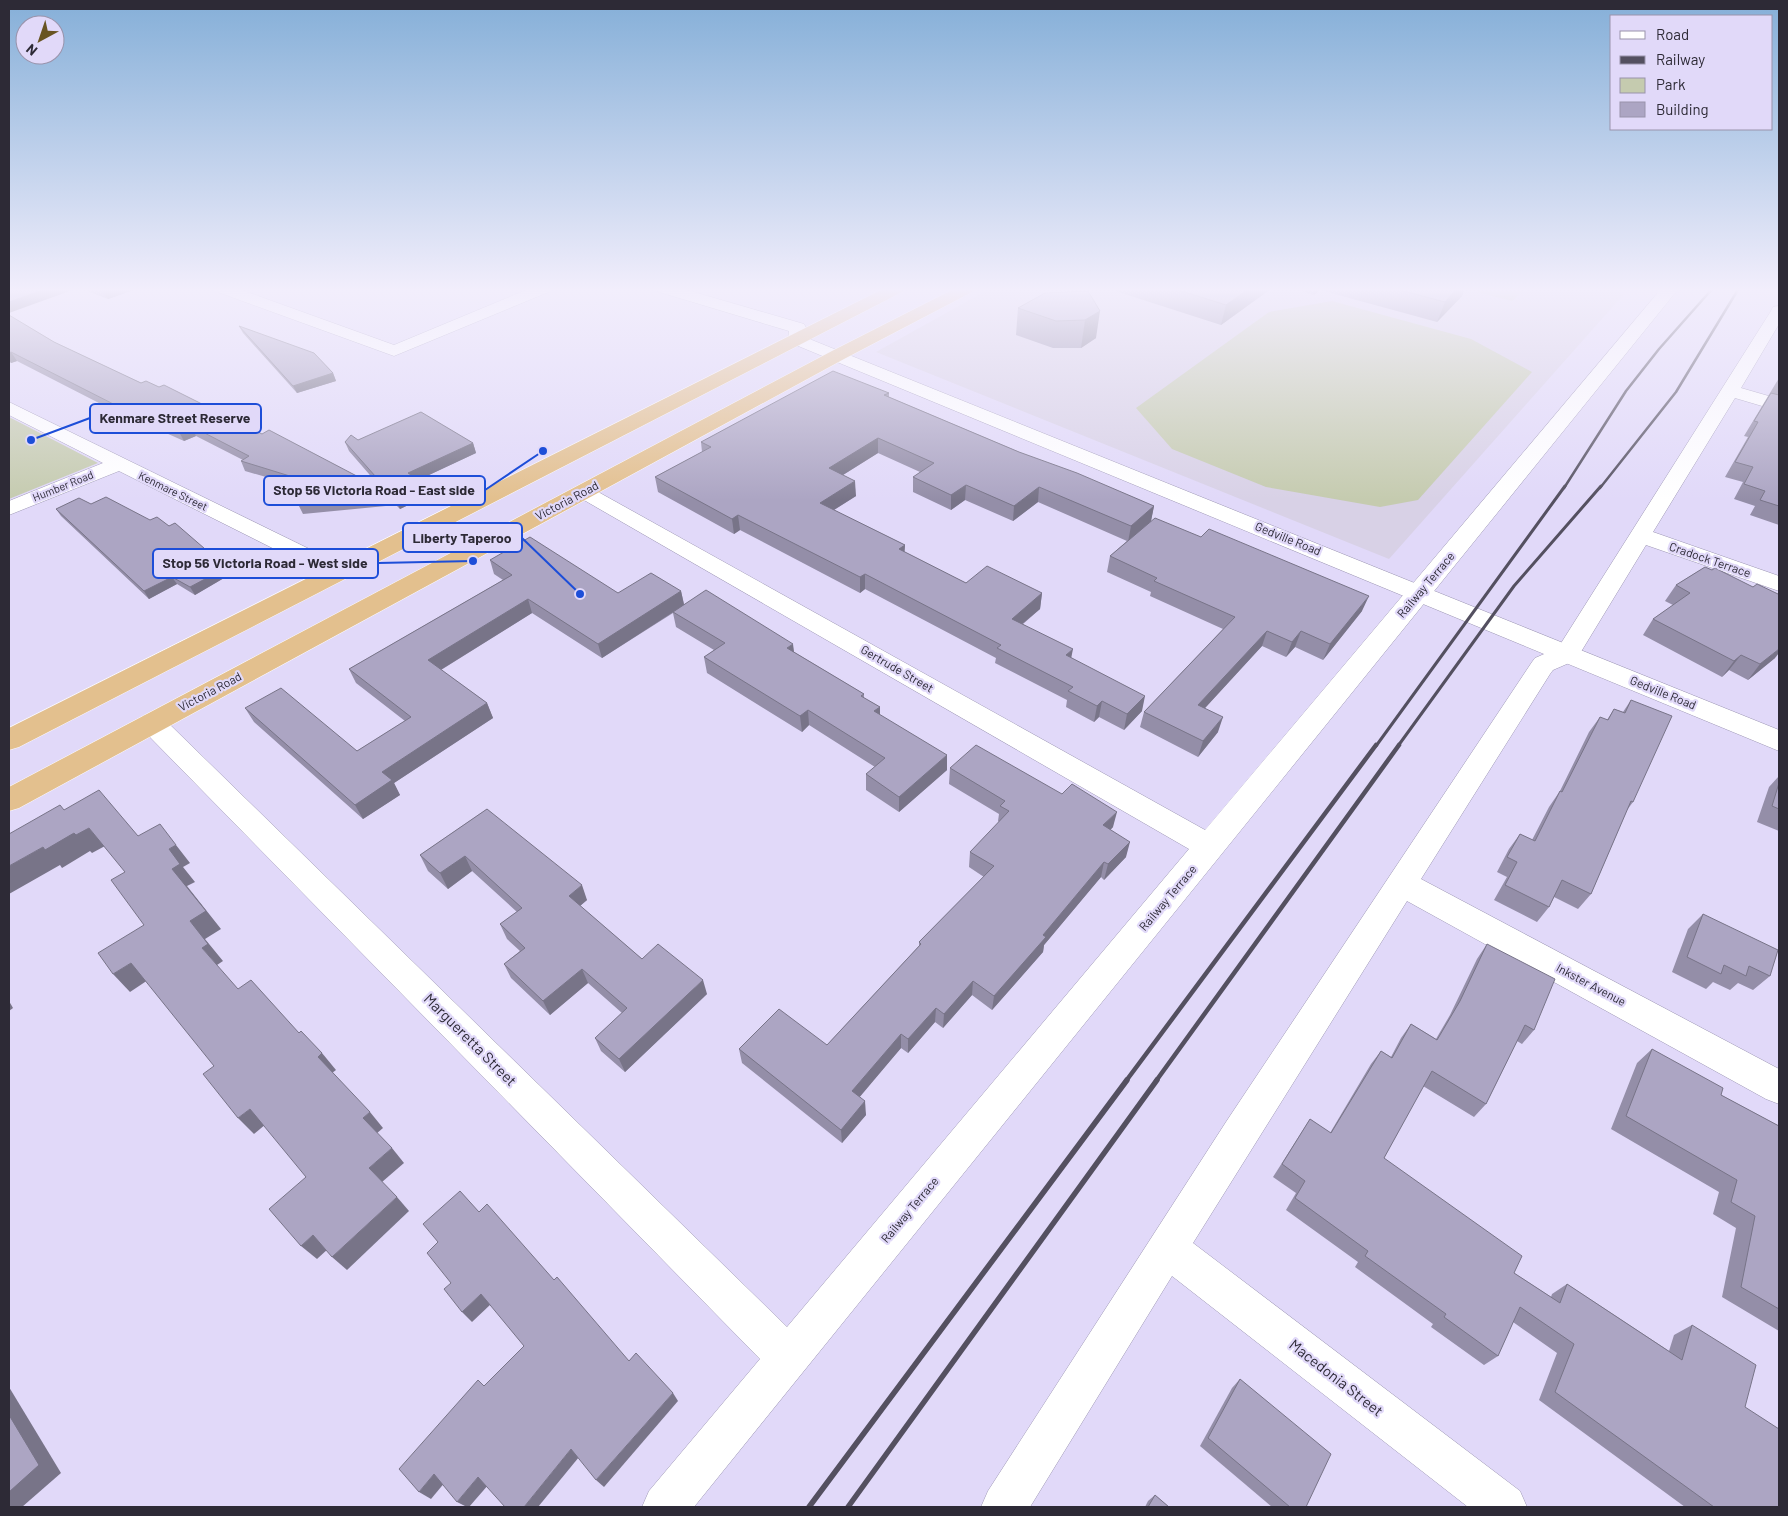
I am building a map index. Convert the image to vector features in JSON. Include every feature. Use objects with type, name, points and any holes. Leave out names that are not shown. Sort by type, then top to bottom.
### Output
[{"type":"highway","points":[[9,740],[758,359]]},
{"type":"highway","name":"Victoria Road","points":[[9,800],[831,359]]},
{"type":"street","name":"Gedville Road","points":[[847,359],[1779,741]]},
{"type":"street","name":"Railway Terrace","points":[[664,1507],[1613,359]]},
{"type":"street","points":[[1004,1507],[1541,668],[1544,664],[1567,654],[1750,359]]},
{"type":"street","points":[[1730,391],[1779,405]]},
{"type":"street","name":"Kenmare Street","points":[[9,408],[338,572]]},
{"type":"street","name":"Humber Road","points":[[9,508],[118,464]]},
{"type":"street","name":"Gertrude Street","points":[[584,492],[1210,846]]},
{"type":"street","name":"Cradock Terrace","points":[[1640,535],[1779,584]]},
{"type":"street","name":"Margueretta Street","points":[[152,723],[788,1358]]},
{"type":"street","name":"Inkster Avenue","points":[[1402,884],[1779,1087]]},
{"type":"street","name":"Macedonia Street","points":[[1168,1248],[1504,1507]]},
{"type":"shaded area","points":[[893,359],[1567,359],[1389,559]]},
{"type":"green space","points":[[1204,359],[1508,359],[1532,372],[1418,500],[1380,507],[1266,487],[1172,449],[1136,408]]},
{"type":"green space","points":[[9,417],[98,463],[9,499]]},
{"type":"building","points":[[24,359],[90,359],[141,383],[146,381],[159,387],[164,385],[262,434],[269,430],[391,494],[345,442],[351,435],[358,440],[421,412],[473,443],[408,473],[426,485],[396,499],[392,495],[298,504],[306,481],[241,461],[249,456],[191,426],[179,432],[134,412],[131,413]]},
{"type":"building","points":[[268,359],[319,359],[333,373],[293,386]]},
{"type":"building","points":[[833,371],[889,393],[884,395],[1019,452],[1077,473],[1154,506],[1131,526],[1039,487],[1014,506],[966,485],[951,495],[913,477],[934,463],[878,438],[829,468],[855,481],[820,503],[905,545],[899,549],[966,583],[987,566],[1042,593],[1012,619],[1073,649],[1066,655],[1145,696],[1127,714],[1102,701],[1097,706],[1068,691],[1073,687],[997,648],[1001,645],[865,574],[860,577],[738,515],[732,519],[655,477],[711,447],[701,442]]},
{"type":"building","points":[[1771,393],[1779,395],[1779,506],[1760,500],[1765,491],[1744,484],[1753,467],[1735,462],[1758,422],[1754,421]]},
{"type":"building","points":[[106,497],[150,520],[157,517],[169,526],[175,523],[212,555],[207,557],[214,561],[208,564],[220,571],[190,587],[172,577],[144,591],[56,509],[79,498],[91,504]]},
{"type":"building","points":[[1155,518],[1201,537],[1209,529],[1369,596],[1330,644],[1301,631],[1292,642],[1267,631],[1198,705],[1223,717],[1203,741],[1144,712],[1235,617],[1154,581],[1157,578],[1110,556]]},
{"type":"building","points":[[530,537],[618,593],[651,573],[681,591],[598,644],[528,599],[428,660],[487,703],[382,772],[392,780],[355,805],[245,708],[281,688],[357,751],[411,717],[349,669],[512,575],[490,560]]},
{"type":"building","points":[[1705,567],[1712,570],[1715,568],[1753,587],[1757,584],[1779,593],[1779,649],[1760,664],[1741,655],[1734,661],[1653,619],[1690,593],[1676,585]]},
{"type":"building","points":[[706,590],[793,644],[787,648],[864,694],[861,696],[880,707],[874,711],[947,755],[899,797],[866,774],[885,758],[808,710],[800,716],[704,657],[725,643],[673,612]]},
{"type":"building","points":[[1631,700],[1672,716],[1633,802],[1631,801],[1591,894],[1562,880],[1549,907],[1505,885],[1517,862],[1507,857],[1520,834],[1535,841],[1600,717],[1608,720],[1614,709],[1625,713]]},
{"type":"building","points":[[976,745],[1062,794],[1072,784],[1117,812],[1103,825],[1130,842],[1108,864],[1104,862],[1043,935],[1046,937],[994,996],[973,981],[944,1014],[936,1008],[908,1039],[901,1034],[852,1091],[865,1101],[841,1130],[739,1049],[779,1009],[827,1045],[921,944],[919,942],[994,866],[970,852],[1009,811],[1000,806],[1005,801],[950,768]]},
{"type":"building","points":[[1779,783],[1779,809],[1772,806]]},
{"type":"building","points":[[99,790],[138,836],[160,824],[176,845],[169,849],[180,864],[172,869],[206,911],[190,921],[208,944],[202,948],[238,989],[251,980],[299,1033],[301,1031],[322,1053],[318,1057],[370,1112],[363,1118],[392,1148],[369,1168],[397,1197],[332,1257],[313,1235],[301,1246],[269,1209],[306,1177],[250,1109],[238,1118],[203,1074],[214,1066],[131,963],[113,974],[98,953],[144,925],[111,880],[125,872],[89,828],[76,835],[74,833],[45,850],[43,847],[9,866],[9,834],[60,805],[64,810]]},
{"type":"building","points":[[487,809],[582,885],[569,896],[642,959],[658,944],[703,980],[619,1059],[595,1038],[627,1008],[582,969],[543,1001],[504,964],[525,948],[500,924],[522,908],[465,856],[440,873],[420,855]]},
{"type":"building","points":[[1703,914],[1778,950],[1770,976],[1749,966],[1746,976],[1724,965],[1721,974],[1687,957]]},
{"type":"building","points":[[1487,944],[1555,979],[1534,1030],[1525,1025],[1486,1104],[1432,1071],[1384,1158],[1522,1256],[1514,1273],[1560,1303],[1567,1284],[1682,1360],[1692,1325],[1756,1365],[1745,1407],[1779,1429],[1779,1507],[1714,1507],[1555,1392],[1574,1344],[1520,1307],[1498,1356],[1444,1317],[1446,1314],[1365,1256],[1368,1251],[1295,1198],[1305,1181],[1282,1164],[1310,1119],[1331,1133],[1381,1051],[1392,1058],[1411,1024],[1437,1040],[1460,1001]]},
{"type":"building","points":[[1652,1049],[1723,1088],[1721,1095],[1779,1126],[1779,1309],[1741,1287],[1755,1216],[1731,1202],[1737,1180],[1626,1116]]},
{"type":"building","points":[[460,1191],[479,1212],[487,1204],[554,1280],[557,1277],[629,1361],[636,1353],[673,1393],[596,1480],[571,1449],[524,1507],[505,1507],[478,1477],[457,1502],[434,1474],[419,1492],[399,1469],[478,1380],[484,1386],[524,1346],[481,1294],[462,1312],[444,1289],[451,1283],[427,1253],[438,1242],[423,1224]]},
{"type":"building","points":[[1240,1379],[1331,1454],[1306,1507],[1290,1507],[1208,1438]]},
{"type":"building","points":[[9,1415],[39,1465],[9,1492]]},
{"type":"building","points":[[1155,1495],[1169,1507],[1148,1507]]},
{"type":"railway","points":[[1564,488],[1626,391],[1651,359]]},
{"type":"railway","points":[[1600,488],[1676,392],[1696,359]]},
{"type":"railway","points":[[1376,746],[1565,486]]},
{"type":"railway","points":[[1398,746],[1514,586],[1601,486]]},
{"type":"railway","points":[[1126,1081],[1376,745]]},
{"type":"railway","points":[[1156,1081],[1399,745]]},
{"type":"railway","points":[[809,1507],[1127,1080]]},
{"type":"railway","points":[[848,1507],[1157,1080]]},
{"type":"place","name":"Kenmare Street Reserve","points":[[31,440]]},
{"type":"place","name":"Stop 56 Victoria Road - East side","points":[[543,451]]},
{"type":"place","name":"Stop 56 Victoria Road - West side","points":[[473,561]]},
{"type":"place","name":"Liberty Taperoo","points":[[580,594]]}]
